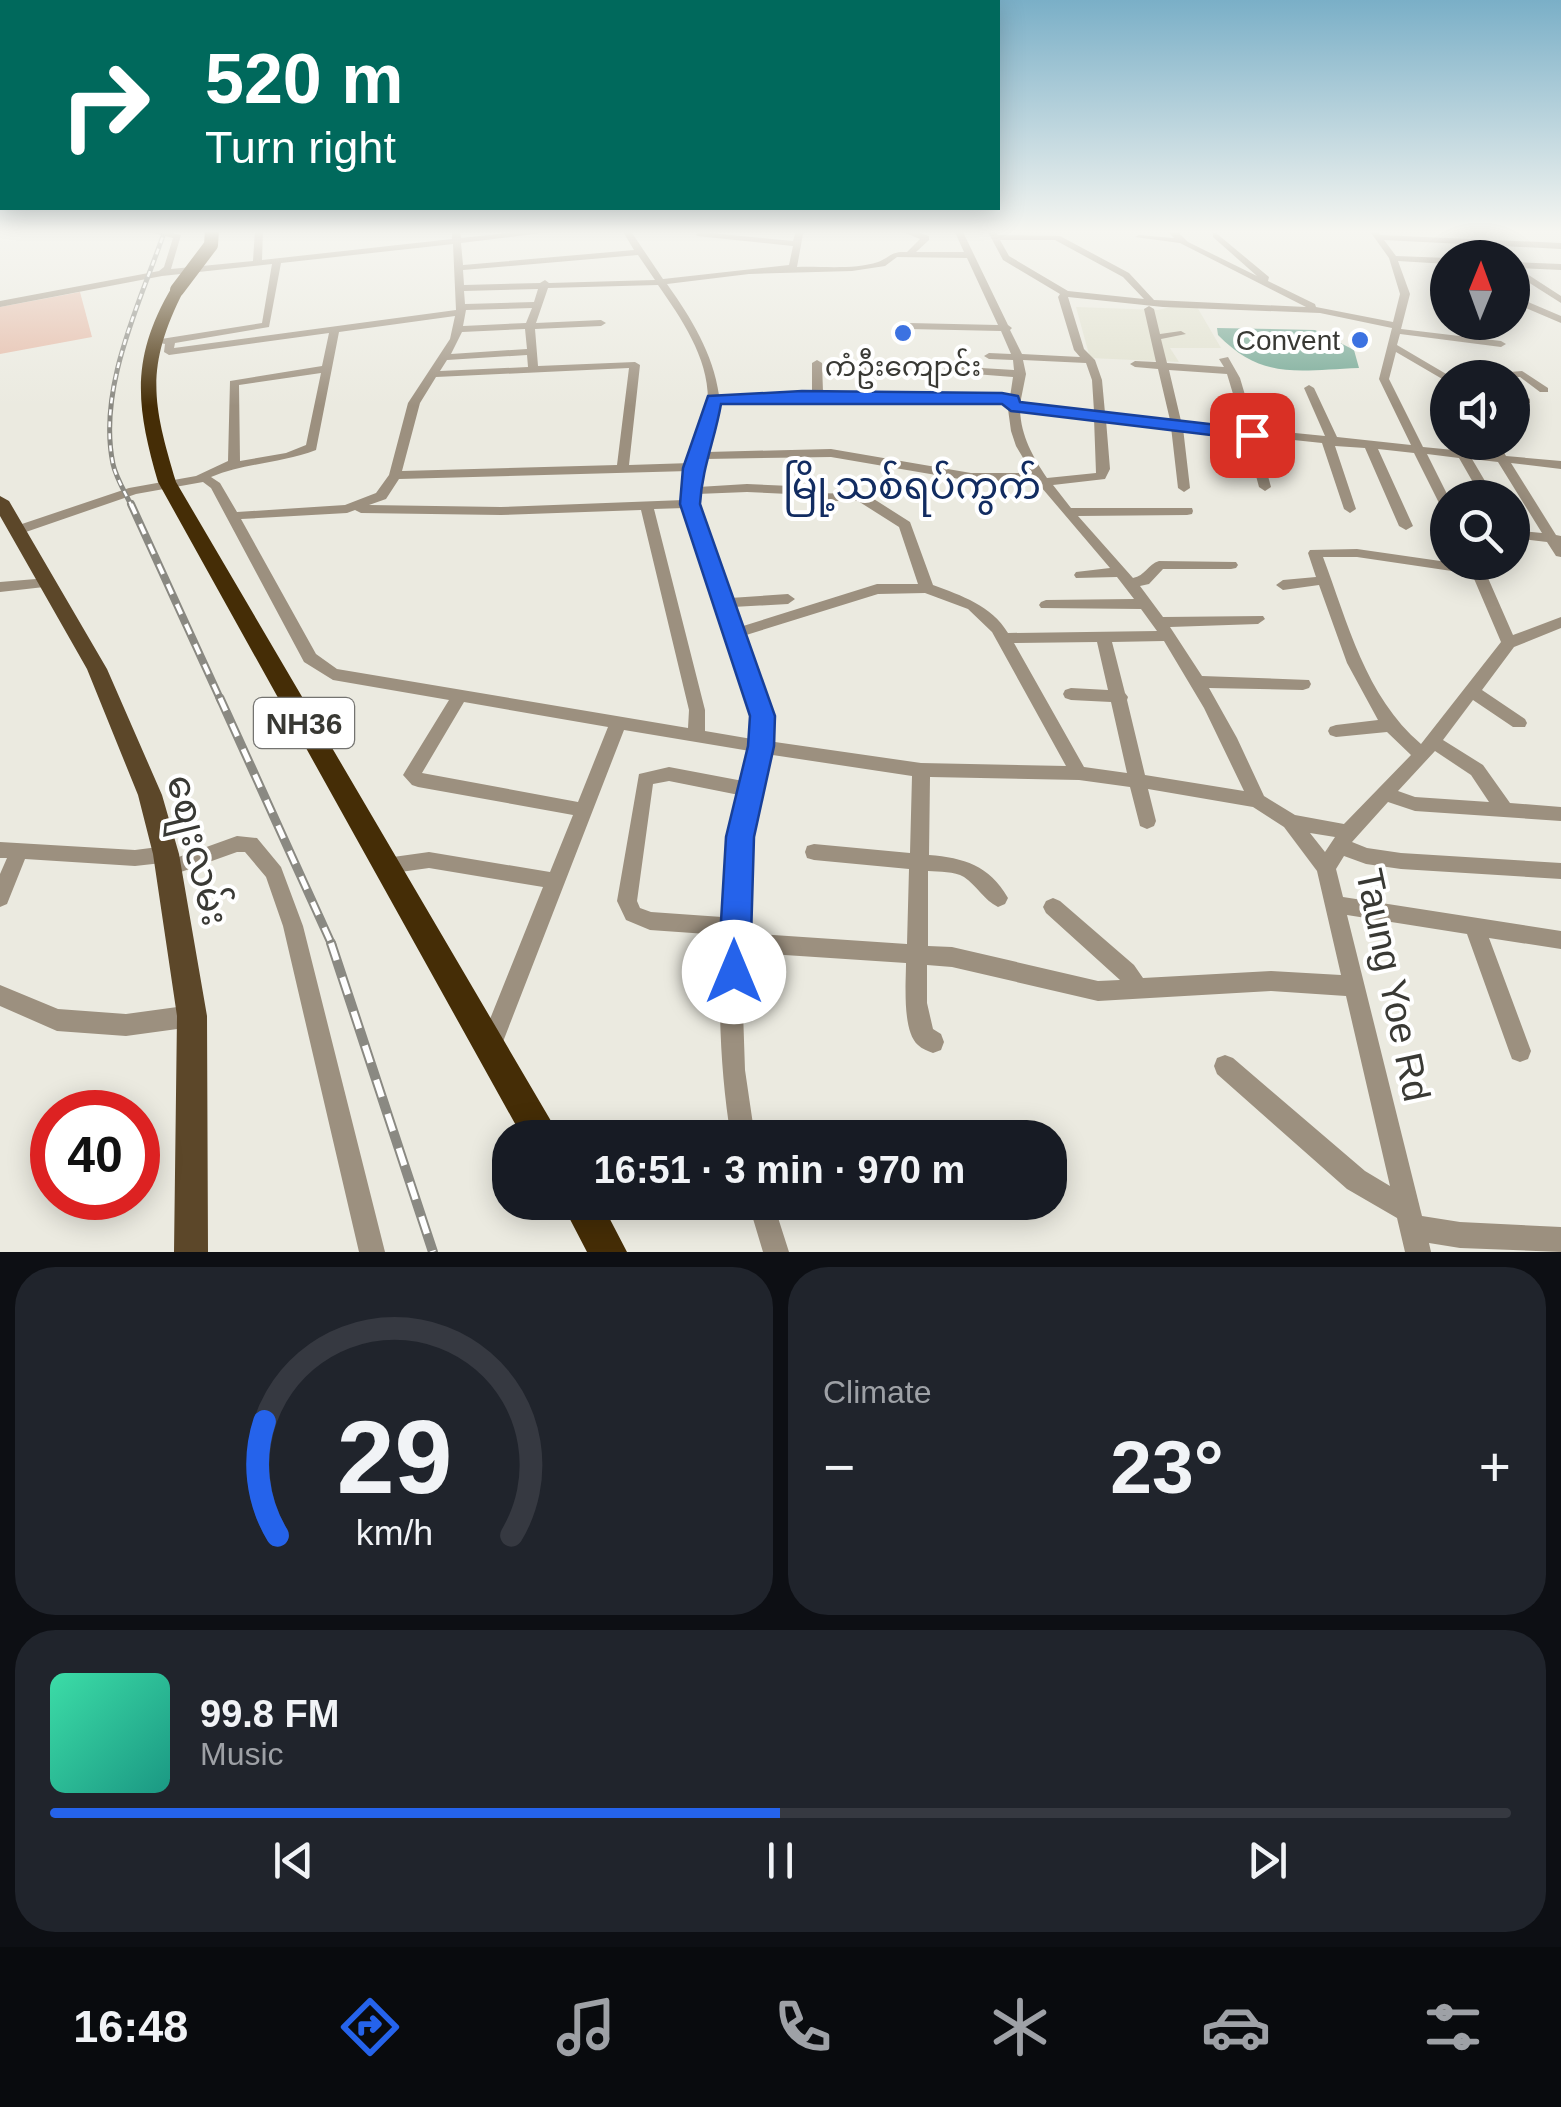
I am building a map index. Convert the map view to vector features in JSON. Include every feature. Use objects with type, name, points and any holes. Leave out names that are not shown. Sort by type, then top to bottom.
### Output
[{"type":"highway","name":"NH36","points":[[168,288],[161,342],[144,390],[167,482],[534,1120]]},
{"type":"highway","points":[[590,1220],[608,1252]]},
{"type":"main road","name":"စျေးလမ်း","points":[[0,500],[102,682],[150,796],[185,954],[192,1016],[192,1252]]},
{"type":"street","points":[[0,304],[120,288]]},
{"type":"street","points":[[272,288],[266,325],[161,342],[169,352],[460,309],[534,306]]},
{"type":"street","points":[[347,509],[381,496],[395,475],[414,403],[445,357],[457,329],[460,288]]},
{"type":"street","points":[[533,368],[530,326],[542,288]]},
{"type":"street","points":[[663,288],[707,357],[714,400],[695,462],[690,498],[763,716],[761,746],[740,837],[733,935],[741,1120]]},
{"type":"street","points":[[986,288],[1018,357],[1021,374],[1012,403],[1022,444],[1044,480],[1125,578],[1200,682],[1230,735],[1258,802]]},
{"type":"street","points":[[1057,288],[1096,300],[1150,305],[1320,310]]},
{"type":"street","points":[[1137,288],[1150,305],[1165,367],[1184,488]]},
{"type":"street","points":[[1273,288],[1320,310],[1396,328],[1489,338],[1501,344]]},
{"type":"street","points":[[1278,288],[1284,294]]},
{"type":"street","points":[[1402,288],[1406,302],[1384,379],[1434,480]]},
{"type":"street","points":[[395,475],[623,468],[831,453],[970,478],[1044,480],[1102,476],[1101,418],[1090,360],[1079,350],[1063,297],[1066,294]]},
{"type":"street","points":[[1530,306],[1561,320]]},
{"type":"street","points":[[457,329],[601,323]]},
{"type":"street","points":[[909,326],[1006,328]]},
{"type":"street","points":[[18,530],[167,482],[290,456],[312,446],[335,329]]},
{"type":"street","points":[[1156,337],[1181,334]]},
{"type":"street","points":[[1392,346],[1430,368]]},
{"type":"street","points":[[445,357],[531,352]]},
{"type":"street","points":[[989,356],[1090,360]]},
{"type":"street","points":[[817,363],[818,396]]},
{"type":"street","points":[[1135,364],[1228,365],[1265,487]]},
{"type":"street","points":[[434,374],[635,365],[623,468]]},
{"type":"street","points":[[861,368],[871,396]]},
{"type":"street","points":[[949,369],[1021,374]]},
{"type":"street","points":[[232,466],[234,383],[326,370]]},
{"type":"street","points":[[1530,380],[1544,390]]},
{"type":"street","points":[[1309,388],[1331,443],[1350,509]]},
{"type":"street","points":[[714,400],[871,396],[1012,403],[1101,418],[1430,454]]},
{"type":"street","points":[[1371,447],[1406,526]]},
{"type":"street","points":[[1494,460],[1561,465]]},
{"type":"street","points":[[1504,461],[1557,539],[1561,553]]},
{"type":"street","points":[[198,478],[214,483],[310,658],[332,674],[696,737],[921,770],[1079,773],[1138,779],[1258,802],[1291,822],[1401,860],[1561,871]]},
{"type":"street","points":[[232,516],[347,509],[646,506],[762,488],[790,490],[811,497],[861,498],[900,512],[927,588]]},
{"type":"street","points":[[646,506],[697,710],[696,737]]},
{"type":"street","points":[[1069,512],[1187,511]]},
{"type":"street","points":[[1530,536],[1557,539]]},
{"type":"street","points":[[1430,562],[1357,553],[1315,553],[1361,675],[1390,725],[1427,748],[1476,770],[1504,810]]},
{"type":"street","points":[[1081,575],[1144,581],[1159,565],[1231,565]]},
{"type":"street","points":[[1284,585],[1325,580]]},
{"type":"street","points":[[1482,580],[1509,643],[1561,622]]},
{"type":"street","points":[[0,587],[48,582]]},
{"type":"street","points":[[737,633],[877,590],[927,588],[973,606],[1005,638],[1079,773]]},
{"type":"street","points":[[727,603],[788,598]]},
{"type":"street","points":[[1046,605],[1144,604]]},
{"type":"street","points":[[1005,638],[1104,639],[1164,629],[1194,618],[1258,619]]},
{"type":"street","points":[[1104,639],[1146,821]]},
{"type":"street","name":"Taung Yoe Rd","points":[[1412,1230],[1326,868],[1344,838],[1427,748],[1509,643]]},
{"type":"street","points":[[1200,682],[1303,684]]},
{"type":"street","points":[[1473,692],[1519,723]]},
{"type":"street","points":[[1072,694],[1120,697]]},
{"type":"street","points":[[459,696],[412,775],[418,780],[584,810]]},
{"type":"street","points":[[491,1044],[618,724]]},
{"type":"street","points":[[1336,731],[1390,725]]},
{"type":"street","points":[[921,770],[917,954],[920,1024],[924,1036],[933,1042]]},
{"type":"street","points":[[750,790],[669,774],[645,779],[627,901],[633,914],[650,921],[733,935],[952,957],[1053,984],[1138,990],[1271,980],[1353,986]]},
{"type":"street","points":[[1386,794],[1416,804],[1561,814]]},
{"type":"street","points":[[1291,822],[1326,868]]},
{"type":"street","points":[[0,898],[9,852],[166,862],[250,844],[274,873],[293,926],[372,1252]]},
{"type":"street","points":[[814,852],[964,868],[998,898]]},
{"type":"street","points":[[386,866],[429,860],[556,881]]},
{"type":"street","points":[[1334,904],[1561,940]]},
{"type":"street","points":[[1053,908],[1127,972],[1138,990]]},
{"type":"street","points":[[1474,926],[1520,1051]]},
{"type":"street","points":[[0,995],[57,1020],[126,1024],[192,1016]]},
{"type":"street","points":[[1225,1066],[1412,1230],[1561,1240]]},
{"type":"street","points":[[766,1220],[776,1252]]},
{"type":"shaded area","points":[[80,292],[92,337],[0,354],[0,307]]},
{"type":"shaded area","points":[[1076,307],[1158,310],[1197,307],[1221,348],[1170,348],[1179,362],[1090,358]]},
{"type":"shaded area","points":[[1217,328],[1315,330],[1354,350],[1359,368],[1300,371],[1267,366],[1235,350],[1218,335]]},
{"type":"railway","points":[[132,507],[113,464],[111,405],[124,345],[144,288]]},
{"type":"railway","points":[[131,504],[221,701]]},
{"type":"railway","points":[[220,698],[332,945]]},
{"type":"railway","points":[[331,943],[433,1252]]},
{"type":"place","name":"ကံဦးကျောင်း","points":[[903,333]]},
{"type":"place","name":"Convent","points":[[1360,340]]},
{"type":"district","name":"မြို့သစ်ရပ်ကွက်","points":[[912,486]]},
{"type":"route","points":[[734,972],[740,837],[761,746],[763,716],[690,504],[692,468],[708,432],[714,400],[802,396],[1002,398],[1012,400],[1011,406],[1252,435]]}]
